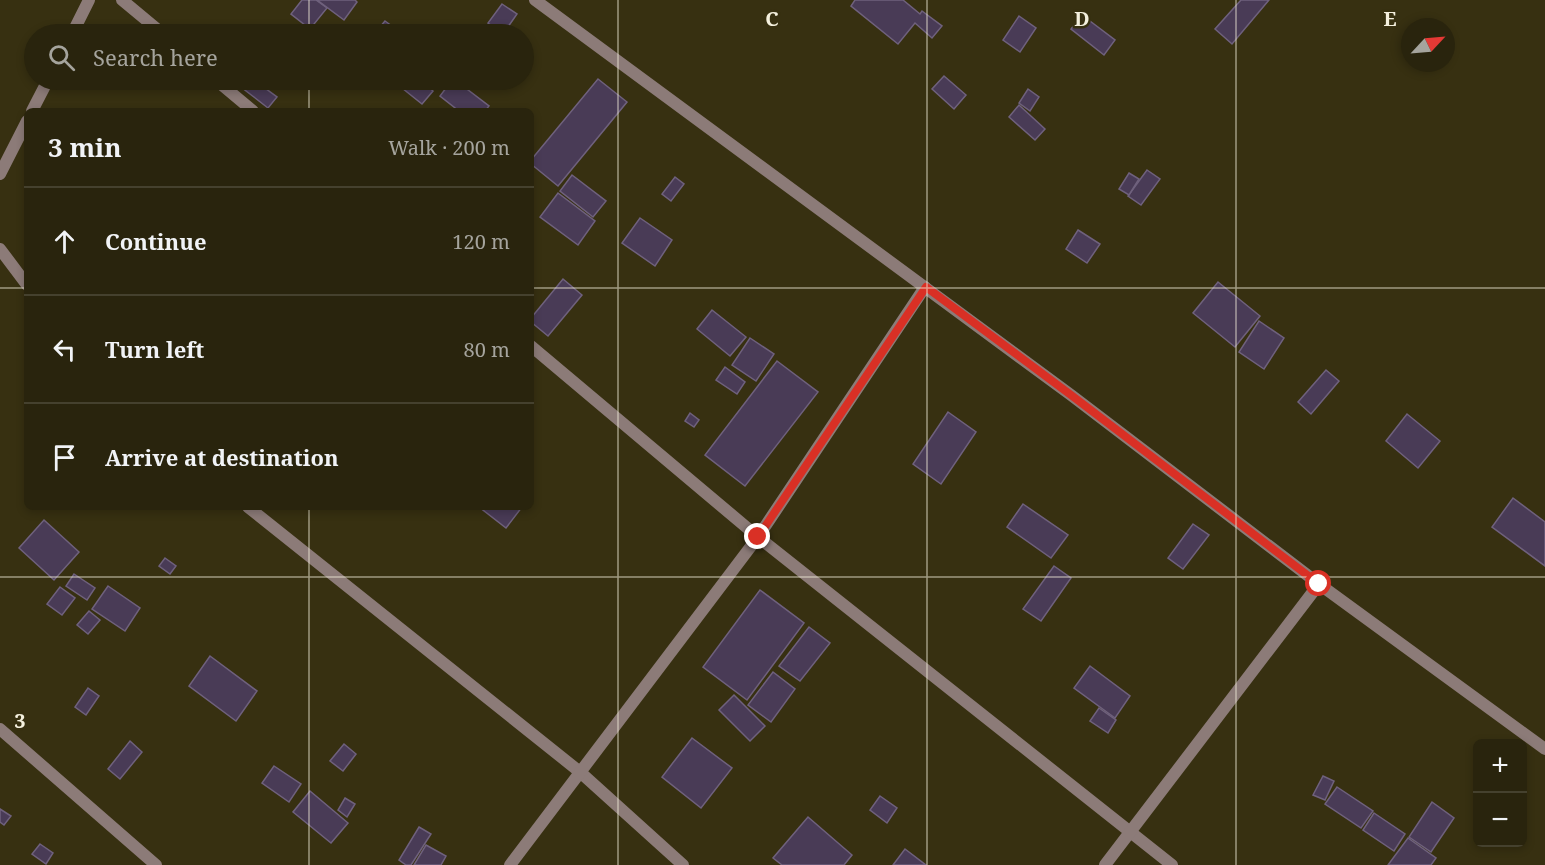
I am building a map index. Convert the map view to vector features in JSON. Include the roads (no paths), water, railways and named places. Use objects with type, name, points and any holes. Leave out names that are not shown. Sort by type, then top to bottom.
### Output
[{"type":"street","points":[[77,24],[89,0]]},
{"type":"street","points":[[122,0],[151,24]]},
{"type":"street","points":[[535,0],[926,287],[1319,584],[1545,749]]},
{"type":"street","points":[[34,108],[43,90]]},
{"type":"street","points":[[228,90],[249,108]]},
{"type":"street","points":[[0,174],[24,127]]},
{"type":"street","points":[[0,249],[24,281]]},
{"type":"street","points":[[510,865],[758,537],[926,287]]},
{"type":"street","points":[[534,349],[758,537],[1172,865]]},
{"type":"street","points":[[252,510],[580,772],[684,865]]},
{"type":"street","points":[[1105,865],[1319,584]]},
{"type":"street","points":[[0,729],[156,865]]}]
